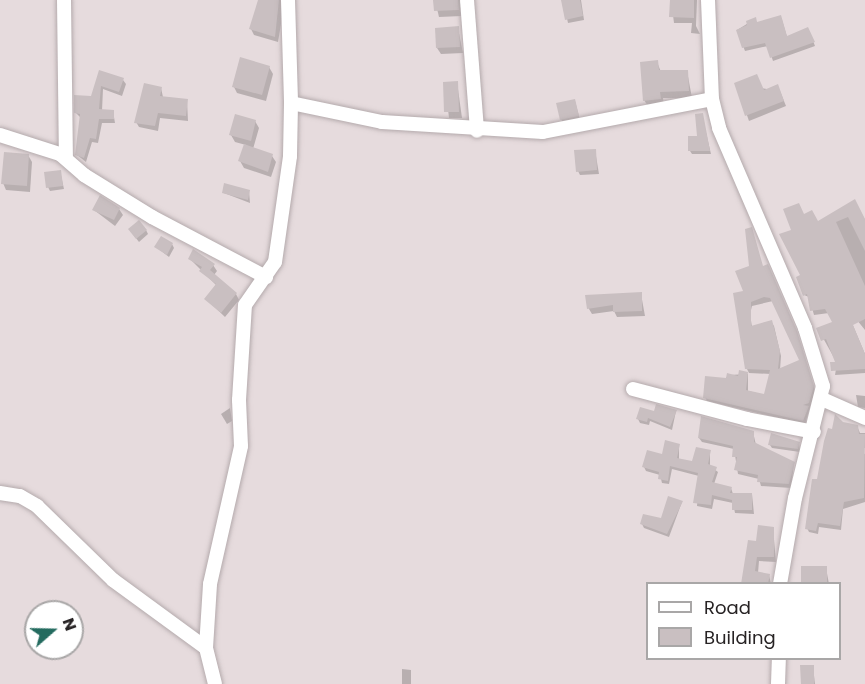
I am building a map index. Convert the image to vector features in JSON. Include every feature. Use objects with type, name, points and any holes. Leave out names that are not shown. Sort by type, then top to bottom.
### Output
[{"type":"street","points":[[64,0],[66,158]]},
{"type":"street","points":[[216,684],[206,648],[210,584],[241,446],[239,400],[245,305],[275,261],[290,156],[288,0]]},
{"type":"street","points":[[467,0],[477,131]]},
{"type":"street","points":[[708,0],[712,99],[719,128],[806,328],[819,367],[822,399],[795,498],[780,582]]},
{"type":"street","points":[[291,103],[382,122],[477,131],[543,132],[712,99]]},
{"type":"street","points":[[0,135],[66,158],[84,175],[152,217],[266,277]]},
{"type":"street","points":[[633,388],[747,419],[814,432]]},
{"type":"street","points":[[822,399],[865,418]]},
{"type":"street","points":[[0,493],[20,496],[37,506],[113,580],[206,648]]},
{"type":"street","points":[[778,684],[779,660]]},
{"type":"building","points":[[258,0],[279,0],[275,37],[249,29]]},
{"type":"building","points":[[433,0],[458,0],[459,10],[434,11]]},
{"type":"building","points":[[561,0],[580,0],[583,16],[565,20]]},
{"type":"building","points":[[670,0],[694,0],[694,18],[669,17]]},
{"type":"building","points":[[781,15],[787,36],[808,27],[815,42],[770,58],[765,43],[742,48],[736,30],[747,25],[746,21],[756,17],[757,22]]},
{"type":"building","points":[[459,26],[460,47],[436,48],[435,28]]},
{"type":"building","points":[[240,57],[270,66],[262,95],[232,87]]},
{"type":"building","points":[[658,60],[659,70],[688,70],[689,91],[660,92],[661,99],[643,101],[640,62]]},
{"type":"building","points":[[99,70],[124,78],[119,92],[101,86],[99,109],[114,110],[114,119],[99,119],[96,139],[90,138],[84,158],[75,155],[80,114],[74,113],[74,95],[91,96]]},
{"type":"building","points":[[757,74],[764,90],[778,84],[784,101],[745,116],[734,83]]},
{"type":"building","points":[[458,81],[459,112],[444,112],[443,82]]},
{"type":"building","points":[[144,83],[162,87],[160,96],[188,99],[186,116],[158,113],[155,126],[134,123]]},
{"type":"building","points":[[575,99],[579,116],[560,120],[556,103]]},
{"type":"building","points":[[703,113],[710,151],[688,151],[688,136],[697,136],[695,114]]},
{"type":"building","points":[[235,114],[256,120],[251,141],[229,135]]},
{"type":"building","points":[[244,144],[273,154],[268,172],[238,161]]},
{"type":"building","points":[[596,149],[597,170],[576,172],[574,150]]},
{"type":"building","points":[[4,152],[29,154],[27,186],[1,184]]},
{"type":"building","points":[[61,170],[63,186],[46,188],[44,172]]},
{"type":"building","points":[[224,183],[250,190],[248,200],[222,193]]},
{"type":"building","points":[[100,195],[120,208],[114,220],[92,210]]},
{"type":"building","points":[[855,199],[865,219],[865,251],[848,217],[836,222],[865,286],[865,319],[853,325],[865,354],[865,369],[831,371],[830,362],[835,362],[826,339],[821,341],[816,328],[832,322],[825,309],[810,311],[807,294],[803,296],[796,277],[800,275],[779,234],[791,230],[783,209],[799,203],[804,214],[812,210],[818,221]]},
{"type":"building","points":[[139,220],[147,230],[136,239],[128,229]]},
{"type":"building","points":[[752,227],[763,266],[768,264],[797,331],[814,386],[809,403],[803,405],[809,406],[803,421],[703,398],[705,376],[726,378],[727,373],[738,376],[739,370],[748,372],[746,390],[764,394],[770,370],[745,369],[733,293],[743,291],[735,271],[749,266],[745,229]],"holes":[[[764,297],[770,298],[799,360],[778,369],[780,351],[772,320],[751,326],[751,302]]]},
{"type":"building","points":[[161,236],[173,243],[167,255],[154,247]]},
{"type":"building","points":[[193,249],[215,264],[210,270],[237,293],[221,313],[204,299],[216,284],[199,271],[202,267],[188,259]]},
{"type":"building","points":[[642,292],[642,311],[613,312],[613,305],[587,309],[585,295]]},
{"type":"building","points":[[656,404],[677,410],[670,427],[648,418],[647,422],[636,419],[640,407],[654,411]]},
{"type":"building","points":[[835,414],[843,422],[858,425],[859,434],[865,434],[864,498],[844,502],[840,526],[818,523],[816,531],[805,529],[812,479],[817,479],[824,441],[828,428],[832,429]]},
{"type":"building","points":[[701,416],[754,431],[754,442],[795,462],[789,484],[757,482],[758,475],[734,470],[737,457],[732,457],[733,446],[698,438]]},
{"type":"building","points":[[771,433],[800,442],[798,449],[768,445]]},
{"type":"building","points":[[665,440],[680,444],[677,458],[692,461],[696,447],[711,450],[708,464],[717,467],[712,482],[732,487],[730,493],[752,493],[752,510],[732,510],[732,500],[712,495],[711,505],[693,503],[698,473],[670,466],[668,481],[658,479],[659,472],[642,467],[647,450],[662,454]]},
{"type":"building","points":[[668,496],[683,501],[667,534],[640,524],[643,514],[661,518]]},
{"type":"building","points":[[758,525],[774,527],[774,557],[757,557],[755,571],[770,574],[768,582],[741,582],[748,540],[756,541]]},
{"type":"building","points":[[801,566],[827,566],[827,582],[801,582]]},
{"type":"building","points":[[800,665],[814,665],[814,684],[801,684]]}]
